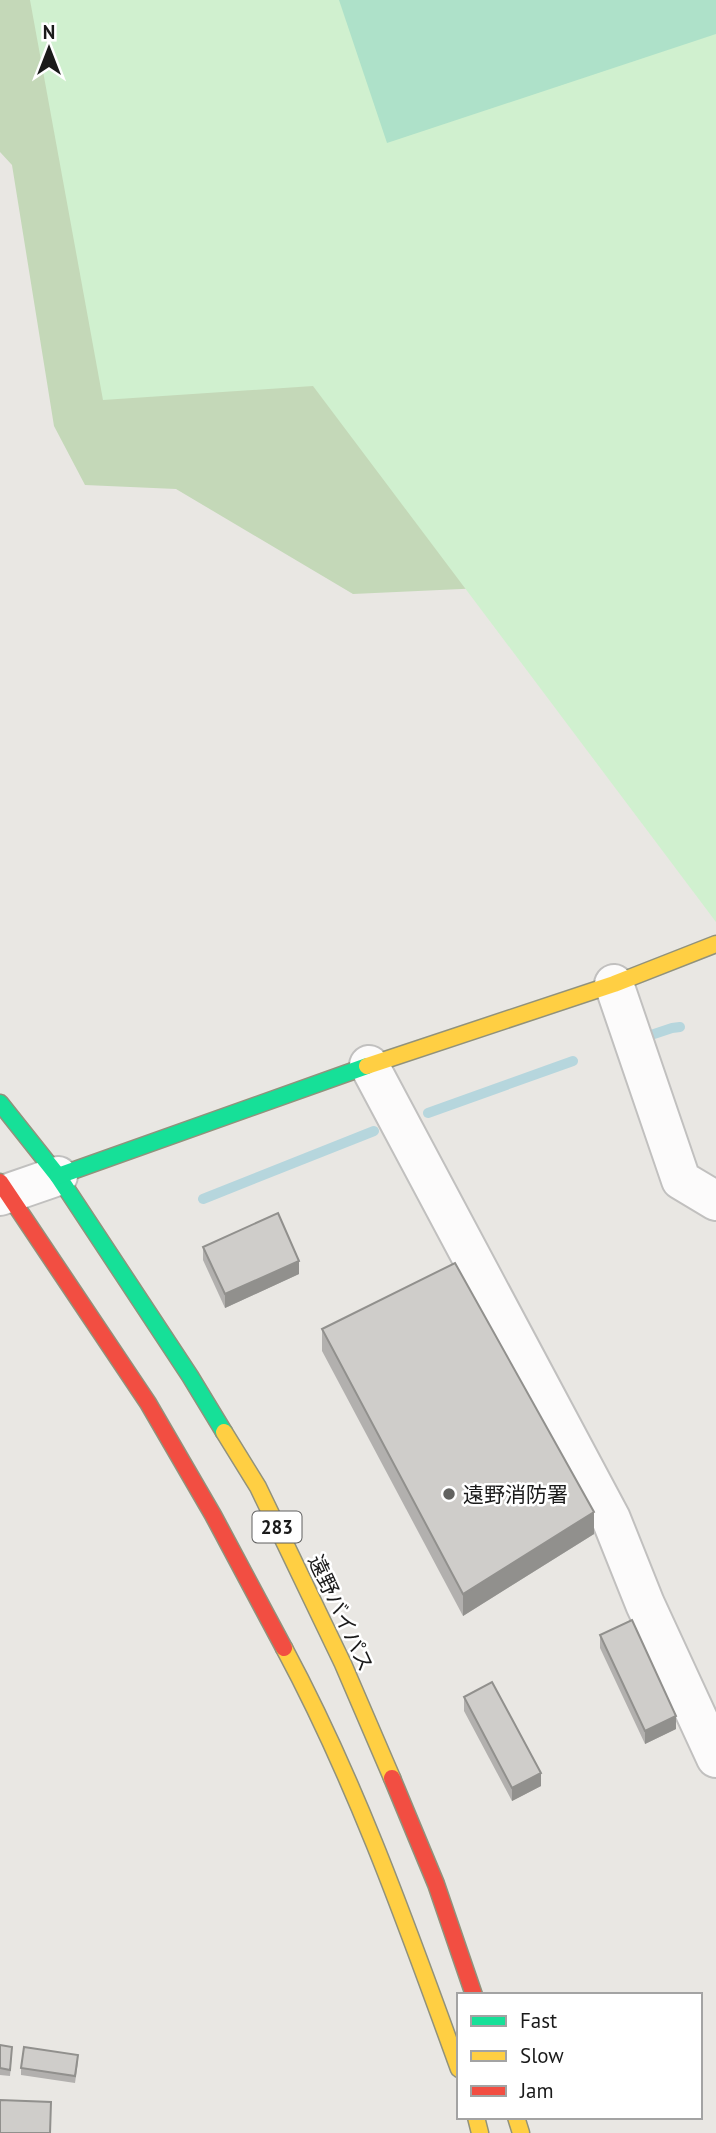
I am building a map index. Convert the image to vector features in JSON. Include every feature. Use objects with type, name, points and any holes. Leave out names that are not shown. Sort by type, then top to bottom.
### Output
[{"type":"main road","points":[[58,1175],[369,1065],[614,984],[716,944]]},
{"type":"main road","name":"遠野バイパス","points":[[0,1103],[58,1175],[190,1376],[258,1488],[294,1577],[342,1664],[421,1848],[473,1993]]},
{"type":"main road","name":"283","points":[[3,1190],[148,1403],[261,1592],[354,1794],[399,1904],[457,2064]]},
{"type":"street","points":[[614,984],[681,1180],[716,1201]]},
{"type":"street","points":[[369,1065],[611,1519],[645,1604],[716,1758]]},
{"type":"street","points":[[3,1190],[58,1175]]},
{"type":"green space","points":[[0,0],[716,0],[716,577],[353,594],[176,489],[85,485],[54,426],[12,165],[0,152]]},
{"type":"green space","points":[[30,0],[716,0],[716,922],[313,386],[103,400]]},
{"type":"green space","points":[[339,0],[716,0],[716,34],[387,143]]},
{"type":"building","points":[[278,1213],[299,1261],[225,1294],[203,1247]]},
{"type":"building","points":[[455,1263],[594,1512],[463,1594],[322,1329]]},
{"type":"building","points":[[632,1620],[676,1716],[645,1731],[600,1635]]},
{"type":"building","points":[[492,1682],[541,1773],[512,1788],[464,1697]]},
{"type":"building","points":[[0,2045],[12,2047],[10,2070],[0,2068]]},
{"type":"building","points":[[24,2047],[78,2055],[75,2076],[21,2068]]},
{"type":"building","points":[[0,2100],[51,2102],[50,2133],[0,2133]]},
{"type":"waterway","points":[[642,1038],[680,1027]]},
{"type":"waterway","points":[[428,1113],[573,1061]]},
{"type":"waterway","points":[[203,1199],[374,1131]]},
{"type":"traffic: fast","points":[[58,1176],[367,1066]]},
{"type":"traffic: fast","points":[[0,1103],[58,1176],[224,1432]]},
{"type":"traffic: slow","points":[[367,1066],[614,984],[716,944]]},
{"type":"traffic: slow","points":[[224,1432],[258,1487],[343,1664],[392,1778]]},
{"type":"traffic: slow","points":[[284,1648],[357,1802],[400,1908],[457,2064]]},
{"type":"traffic: slow","points":[[476,2119],[480,2133]]},
{"type":"traffic: slow","points":[[517,2119],[521,2133]]},
{"type":"traffic: jam","points":[[0,1182],[148,1403],[213,1515],[284,1648]]},
{"type":"traffic: jam","points":[[392,1778],[436,1884],[473,1993]]},
{"type":"place","name":"遠野消防署","points":[[449,1494]]}]
